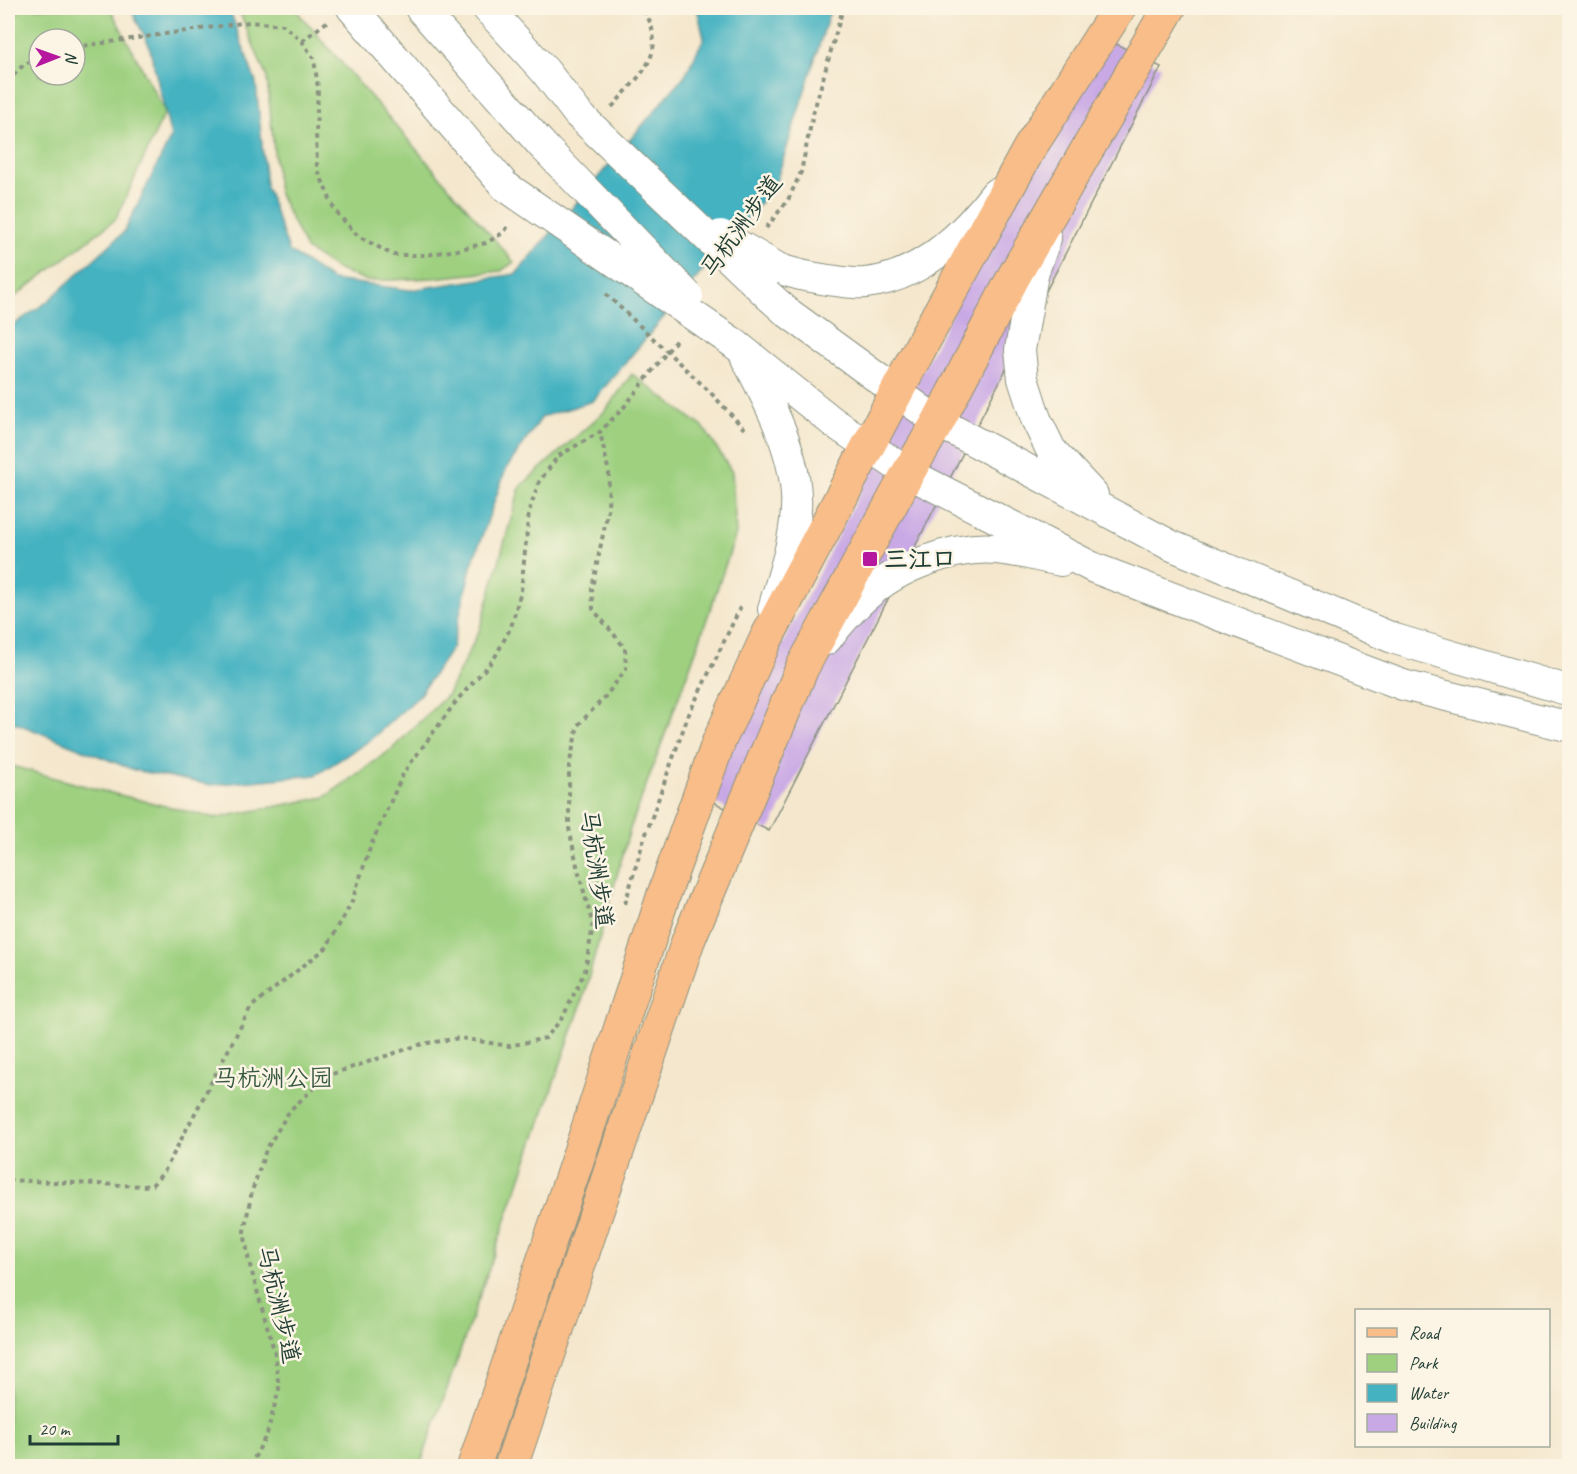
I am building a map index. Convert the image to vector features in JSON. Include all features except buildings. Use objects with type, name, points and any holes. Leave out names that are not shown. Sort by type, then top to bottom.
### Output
[{"type":"main road","points":[[474,1467],[664,894],[719,741],[764,644],[896,392],[1029,149],[1119,8]]},
{"type":"main road","points":[[511,1467],[688,941],[802,668],[908,472],[938,422],[1014,276],[1169,8]]},
{"type":"street","points":[[420,8],[542,145],[739,347],[761,387],[783,436],[793,473],[796,509],[792,545],[764,644]]},
{"type":"street","points":[[487,8],[545,71],[578,114],[679,210],[773,282],[787,312],[938,422],[1170,545],[1395,639],[1569,691]]},
{"type":"street","points":[[340,14],[505,186],[739,347],[833,422],[908,472],[1094,568],[1403,685],[1569,727]]},
{"type":"street","points":[[773,282],[794,275],[864,283],[902,274],[933,257],[958,236],[990,201],[1029,149]]},
{"type":"street","points":[[1061,196],[1033,274],[1020,350],[1023,379],[1036,419],[1050,450],[1070,473],[1117,518]]},
{"type":"street","points":[[802,668],[867,595],[889,579],[925,560],[962,551],[996,549],[1094,568]]},
{"type":"path","name":"马杭洲步道","points":[[759,236],[788,200],[801,172],[813,114],[843,8]]},
{"type":"path","points":[[302,41],[340,14]]},
{"type":"path","points":[[87,45],[249,22]]},
{"type":"path","points":[[8,82],[27,63]]},
{"type":"path","points":[[8,1180],[143,1186],[152,1185],[164,1172],[251,1007],[326,948],[351,904],[371,845],[405,772],[458,699],[494,659],[511,627],[521,591],[529,511],[539,482],[558,456],[600,432],[625,406],[679,337]]},
{"type":"path","name":"马杭洲步道","points":[[249,1467],[267,1434],[279,1389],[275,1354],[249,1262],[244,1231],[252,1191],[266,1150],[290,1110],[329,1075],[422,1044],[460,1038],[509,1046],[546,1038],[562,1017],[585,971],[593,925],[578,870],[570,828],[569,766],[578,725],[605,698],[626,669],[625,648],[593,609],[592,588],[608,510],[609,473],[600,432]]},
{"type":"green space","points":[[22,8],[110,8],[165,112],[116,219],[8,302],[8,23]]},
{"type":"green space","points":[[238,8],[294,8],[514,262],[501,271],[432,278],[368,281],[336,269],[306,249],[278,192],[267,78]]},
{"type":"green space","name":"马杭洲公园","points":[[632,374],[704,428],[732,472],[736,534],[630,829],[580,1008],[420,1466],[8,1466],[8,765],[215,818],[325,797],[392,749],[448,694],[480,629],[520,487],[606,410]]},
{"type":"water","points":[[130,8],[229,8],[256,83],[266,186],[289,251],[332,280],[410,290],[516,274],[685,75],[704,38],[697,8],[831,8],[775,185],[593,401],[542,417],[506,469],[471,567],[452,648],[418,697],[369,741],[316,775],[211,785],[134,770],[8,720],[8,329],[48,301],[124,232],[171,137],[149,45]]},
{"type":"place","name":"三江口","points":[[870,559]]}]
